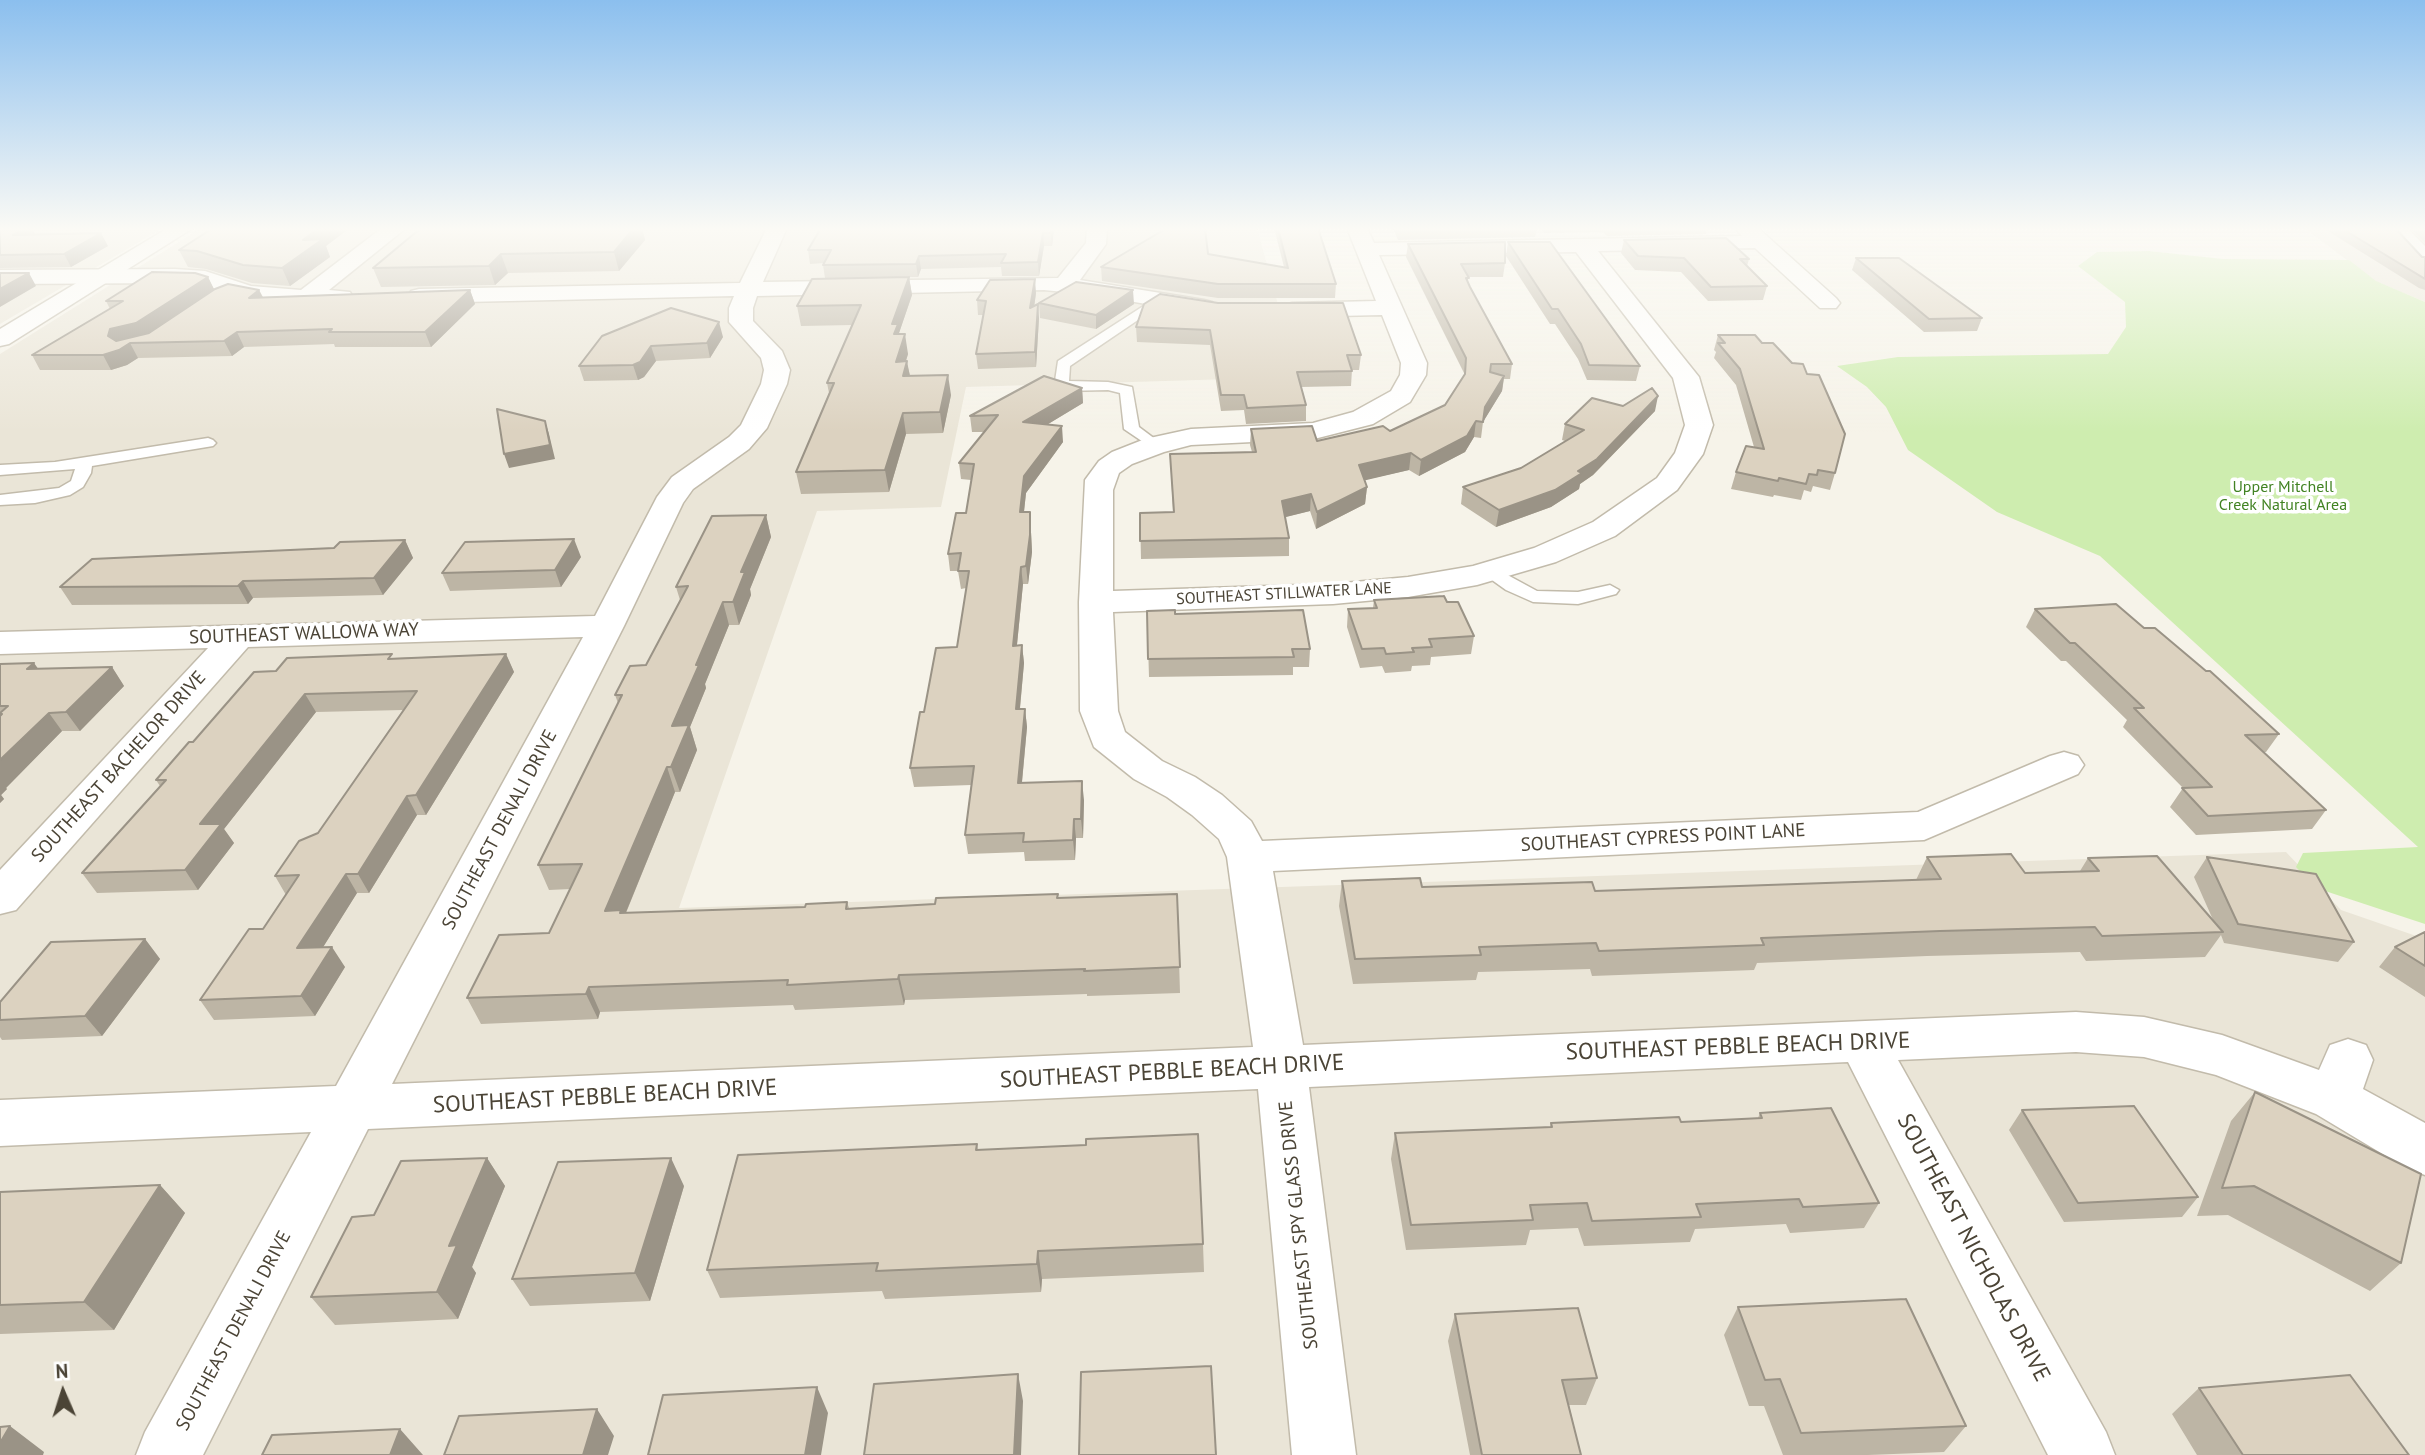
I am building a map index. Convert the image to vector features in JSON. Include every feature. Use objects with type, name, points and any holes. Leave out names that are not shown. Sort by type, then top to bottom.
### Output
[{"type":"street","points":[[0,339],[71,296]]},
{"type":"street","points":[[272,296],[365,297]]},
{"type":"street","points":[[393,296],[399,296]]},
{"type":"street","name":"SOUTHEAST DENALI DRIVE","points":[[168,1455],[607,626],[668,503],[682,483],[739,443],[753,428],[774,384],[777,370],[773,356],[741,322],[741,308],[745,296]]},
{"type":"street","points":[[1135,296],[1228,309]]},
{"type":"street","name":"SOUTHEAST SPY GLASS DRIVE","points":[[1324,1455],[1281,1067],[1249,857],[1236,831],[1207,805],[1181,787],[1147,770],[1108,738],[1099,711],[1096,602],[1100,480],[1109,467],[1122,458],[1155,445],[1191,437],[1314,431],[1363,418],[1382,409],[1401,396],[1413,375],[1414,363],[1386,296]]},
{"type":"street","name":"SOUTHEAST STILLWATER LANE","points":[[1096,602],[1333,594],[1408,587],[1491,571],[1545,555],[1604,529],[1667,484],[1689,454],[1699,425],[1686,377],[1621,296]]},
{"type":"street","points":[[1820,296],[1828,303]]},
{"type":"street","points":[[1276,309],[1391,308]]},
{"type":"street","name":"SOUTHEAST WALLOWA WAY","points":[[0,643],[607,626]]},
{"type":"street","name":"SOUTHEAST BACHELOR DRIVE","points":[[0,898],[238,636]]},
{"type":"street","name":"SOUTHEAST CYPRESS POINT LANE","points":[[1249,857],[1924,826],[2064,765]]},
{"type":"street","name":"SOUTHEAST PEBBLE BEACH DRIVE","points":[[0,1123],[2076,1032],[2144,1037],[2222,1056],[2341,1079],[2425,1151]]},
{"type":"street","name":"SOUTHEAST NICHOLAS DRIVE","points":[[1863,1041],[2083,1455]]},
{"type":"lane","points":[[217,298],[222,296]]},
{"type":"lane","points":[[1155,445],[1132,429],[1126,390],[1108,386],[1063,387],[1062,381],[1063,364],[1159,300]]},
{"type":"lane","points":[[0,470],[55,467],[208,443]]},
{"type":"lane","points":[[0,500],[35,498],[64,492],[77,484],[83,473],[84,461]]},
{"type":"lane","points":[[1491,571],[1532,596],[1555,600],[1578,598],[1610,590]]},
{"type":"shaded area","points":[[0,296],[48,296],[0,324]]},
{"type":"shaded area","points":[[93,296],[1276,296],[1298,377],[966,387],[941,507],[817,511],[679,908],[2286,852],[2341,910],[2425,939],[2425,1455],[0,1455],[0,354]]},
{"type":"shaded area","points":[[2410,296],[2425,296],[2425,302]]},
{"type":"green space","name":"Upper Mitchell Creek Natural Area","points":[[2117,296],[2411,296],[2425,302],[2425,924],[2316,888],[2296,867],[2303,853],[2418,847],[2100,556],[1997,512],[1908,450],[1886,407],[1867,387],[1837,366],[1898,357],[2108,354],[2126,327],[2125,302]]},
{"type":"building","points":[[114,296],[178,296],[136,323],[110,329],[108,336],[116,341],[149,333],[205,296],[252,296],[249,298],[464,296],[425,332],[329,332],[332,329],[237,332],[224,341],[130,343],[103,355],[32,355],[123,301],[106,301]]},
{"type":"building","points":[[803,296],[902,296],[892,324],[898,324],[894,334],[905,334],[896,362],[907,361],[903,376],[948,375],[940,412],[903,413],[885,470],[796,472],[834,383],[827,383],[861,305],[797,306]]},
{"type":"building","points":[[980,296],[1032,296],[1030,308],[1038,304],[1035,352],[976,354],[986,301],[977,300]]},
{"type":"building","points":[[1052,296],[1124,296],[1096,315],[1039,303]]},
{"type":"building","points":[[1157,296],[1218,303],[1343,303],[1361,355],[1347,355],[1352,371],[1297,372],[1306,405],[1247,408],[1244,395],[1221,395],[1210,330],[1136,327],[1144,304]]},
{"type":"building","points":[[1434,296],[1475,296],[1512,364],[1491,364],[1490,372],[1504,376],[1485,407],[1483,422],[1476,421],[1467,436],[1421,460],[1411,453],[1359,465],[1367,487],[1317,512],[1311,494],[1282,501],[1289,538],[1140,541],[1140,513],[1174,512],[1170,454],[1256,452],[1251,429],[1312,426],[1317,441],[1383,426],[1390,431],[1445,405],[1465,374],[1466,358]]},
{"type":"building","points":[[1543,296],[1589,296],[1640,366],[1589,365],[1581,344],[1558,309],[1552,309]]},
{"type":"building","points":[[1901,296],[1951,296],[1982,318],[1929,319]]},
{"type":"building","points":[[671,308],[719,322],[707,343],[651,346],[640,362],[633,365],[579,366],[602,336]]},
{"type":"building","points":[[1718,335],[1755,335],[1762,343],[1773,343],[1792,363],[1803,364],[1807,374],[1819,375],[1845,434],[1835,473],[1818,470],[1817,475],[1809,474],[1806,484],[1736,472],[1746,446],[1764,449],[1740,369],[1718,343],[1725,343]]},
{"type":"building","points":[[1044,376],[1082,388],[1023,422],[1062,426],[1024,476],[1020,512],[1030,512],[1030,535],[1026,566],[1021,567],[1013,646],[1022,645],[1016,709],[1025,709],[1018,783],[1082,781],[1081,819],[1074,819],[1073,840],[1023,842],[1024,833],[965,835],[974,766],[910,768],[936,648],[957,647],[969,571],[958,571],[961,553],[948,554],[956,513],[966,513],[974,464],[959,463],[998,415],[970,416]]},
{"type":"building","points":[[1652,388],[1658,396],[1597,459],[1578,471],[1582,473],[1555,490],[1499,510],[1463,487],[1521,468],[1584,430],[1565,424],[1592,398],[1623,406]]},
{"type":"building","points":[[497,409],[545,421],[550,445],[504,454]]},
{"type":"building","points":[[766,515],[741,572],[745,572],[733,602],[723,602],[696,665],[699,665],[672,726],[689,725],[671,767],[667,767],[605,911],[621,910],[620,913],[805,907],[806,904],[847,902],[846,909],[935,904],[936,898],[1177,894],[1180,967],[899,975],[898,979],[787,985],[788,980],[589,987],[586,994],[467,998],[499,935],[549,933],[582,864],[538,865],[622,695],[615,695],[630,666],[646,665],[688,586],[676,587],[712,516]]},
{"type":"building","points":[[574,539],[555,570],[442,573],[465,542]]},
{"type":"building","points":[[405,540],[374,578],[243,581],[238,586],[60,587],[92,559],[334,548],[340,542]]},
{"type":"building","points":[[1444,596],[1447,602],[1458,602],[1474,636],[1429,639],[1432,647],[1412,648],[1414,652],[1386,654],[1384,648],[1362,649],[1348,609],[1377,608],[1374,600]]},
{"type":"building","points":[[2116,604],[2144,628],[2155,628],[2206,671],[2210,671],[2279,734],[2245,735],[2326,810],[2208,816],[2182,788],[2212,787],[2134,708],[2144,708],[2035,609]]},
{"type":"building","points":[[1175,610],[1175,614],[1303,610],[1310,649],[1292,649],[1294,657],[1148,659],[1147,611]]},
{"type":"building","points":[[392,654],[388,659],[506,654],[416,795],[407,796],[358,874],[346,874],[297,948],[332,947],[301,996],[200,1000],[249,929],[263,929],[299,875],[275,876],[299,841],[318,833],[417,691],[305,694],[200,824],[221,824],[185,870],[82,873],[166,780],[156,780],[254,672],[276,671],[287,658]]},
{"type":"building","points":[[34,663],[27,669],[112,667],[66,712],[49,713],[0,760],[0,713],[8,706],[0,706],[0,664]]},
{"type":"building","points":[[2011,854],[2025,873],[2099,871],[2088,858],[2157,856],[2223,932],[2102,936],[2095,927],[1940,931],[1761,938],[1764,945],[1599,951],[1596,943],[1479,947],[1481,955],[1355,959],[1342,881],[1420,878],[1422,887],[1592,882],[1595,891],[1941,879],[1927,857]]},
{"type":"building","points":[[2207,857],[2316,874],[2354,942],[2238,924]]},
{"type":"building","points":[[2425,932],[2425,966],[2395,947]]},
{"type":"building","points":[[145,939],[85,1016],[0,1020],[0,1002],[51,942]]},
{"type":"building","points":[[2255,1092],[2421,1174],[2401,1263],[2254,1186],[2222,1188]]},
{"type":"building","points":[[2134,1106],[2198,1197],[2078,1203],[2022,1110]]},
{"type":"building","points":[[1831,1108],[1879,1203],[1803,1207],[1799,1199],[1696,1204],[1701,1217],[1592,1221],[1587,1203],[1530,1205],[1533,1220],[1411,1225],[1395,1133],[1552,1127],[1551,1123],[1679,1117],[1681,1122],[1762,1118],[1760,1113]]},
{"type":"building","points":[[1198,1134],[1203,1244],[1038,1251],[1037,1264],[876,1271],[878,1263],[707,1270],[738,1155],[977,1144],[976,1150],[1086,1145],[1086,1139]]},
{"type":"building","points":[[487,1158],[449,1246],[457,1245],[437,1292],[311,1297],[352,1217],[374,1215],[401,1161]]},
{"type":"building","points":[[671,1158],[635,1273],[512,1279],[558,1162]]},
{"type":"building","points":[[160,1185],[84,1302],[0,1305],[0,1192]]},
{"type":"building","points":[[1906,1299],[1966,1426],[1801,1433],[1780,1379],[1765,1380],[1738,1307]]},
{"type":"building","points":[[1578,1308],[1597,1378],[1562,1380],[1581,1455],[1482,1455],[1455,1314]]},
{"type":"building","points":[[1211,1366],[1216,1455],[1079,1455],[1081,1372]]},
{"type":"building","points":[[1018,1374],[1014,1455],[864,1455],[874,1384]]},
{"type":"building","points":[[2350,1375],[2409,1455],[2243,1455],[2199,1388]]},
{"type":"building","points":[[817,1387],[805,1455],[648,1455],[663,1395]]},
{"type":"building","points":[[597,1409],[583,1455],[444,1455],[459,1416]]},
{"type":"building","points":[[10,1426],[0,1443],[0,1427]]},
{"type":"building","points":[[400,1429],[390,1455],[262,1455],[272,1435]]}]
